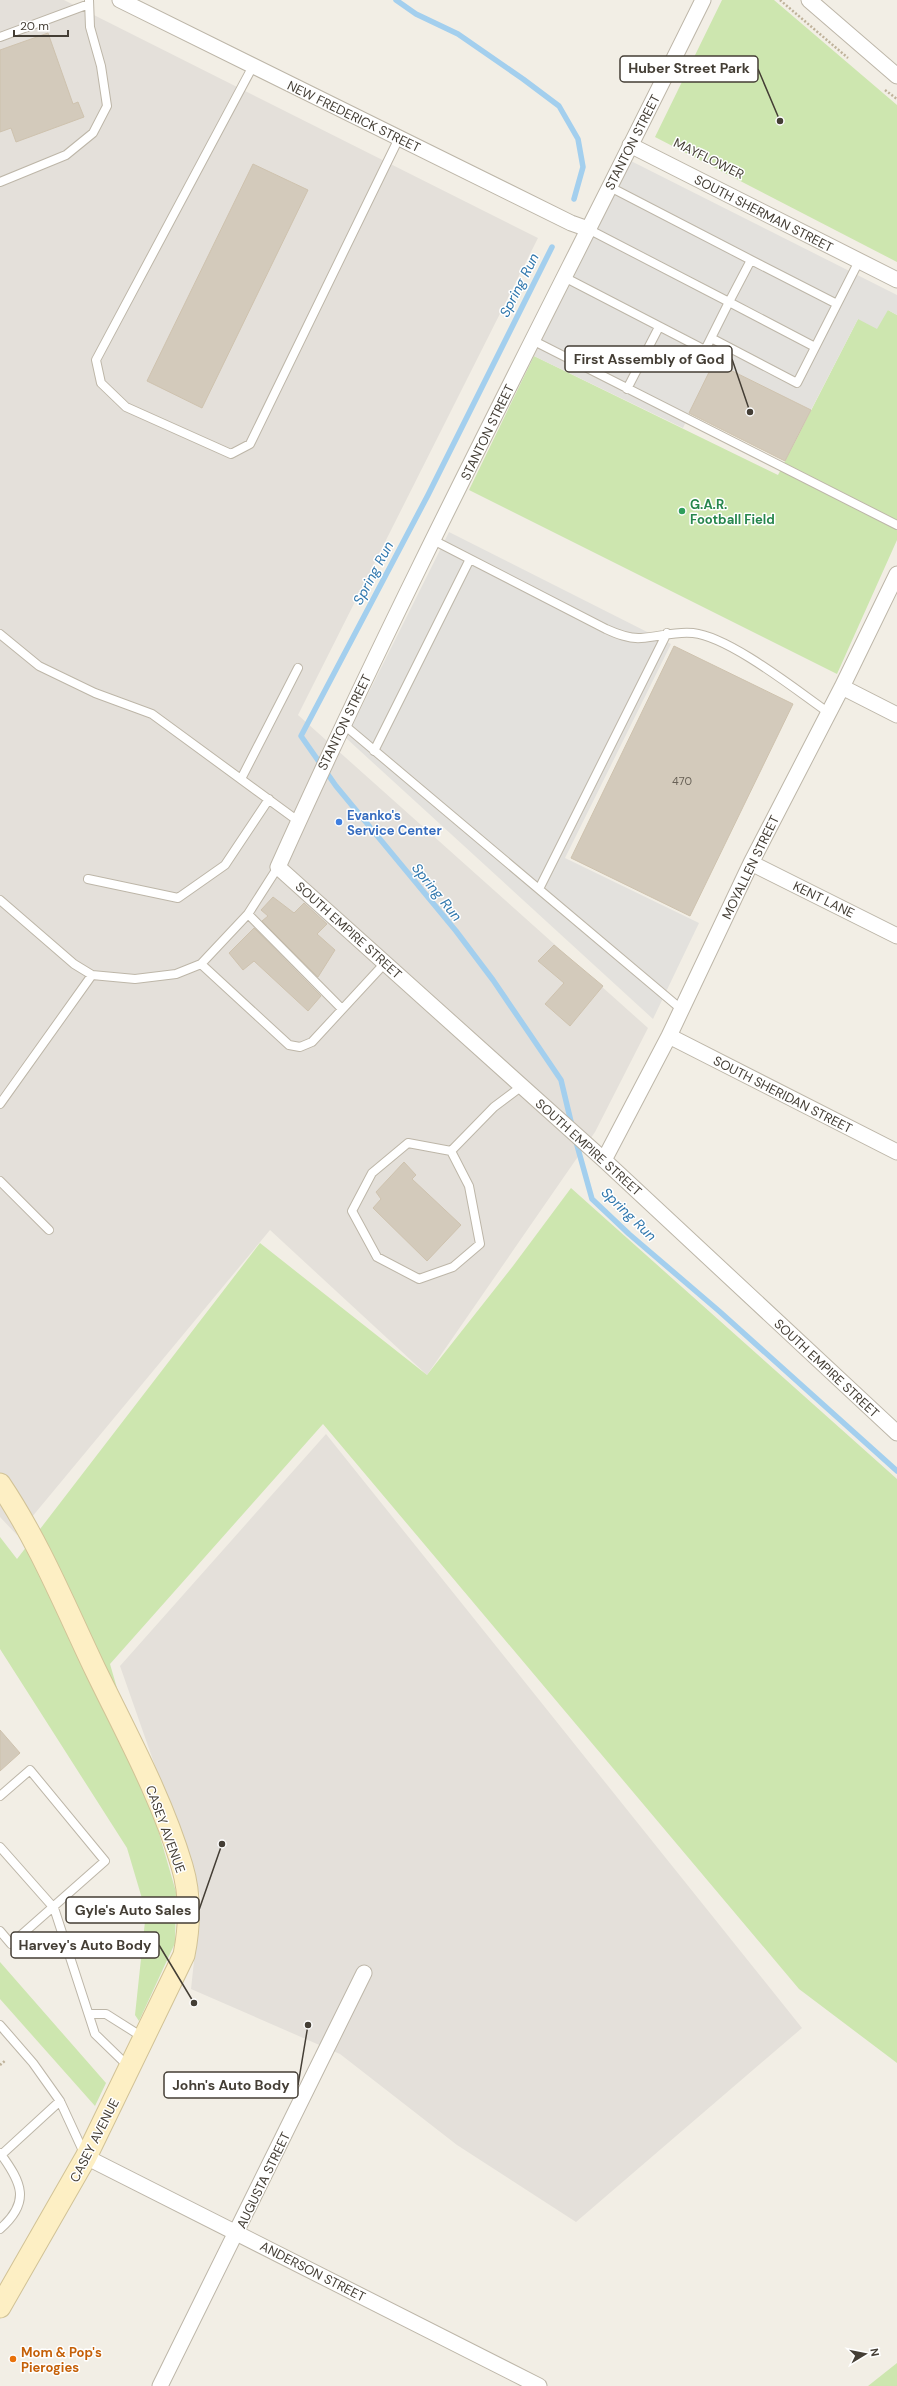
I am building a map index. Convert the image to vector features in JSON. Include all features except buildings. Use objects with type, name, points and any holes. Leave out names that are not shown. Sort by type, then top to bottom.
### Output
[{"type":"street","name":"NEW FREDERICK STREET","points":[[120,0],[571,223],[588,229]]},
{"type":"street","name":"STANTON STREET","points":[[278,866],[328,754],[532,340],[610,187],[702,0]]},
{"type":"street","points":[[809,0],[897,76]]},
{"type":"street","name":"SOUTH SHERMAN STREET","points":[[630,145],[897,280]]},
{"type":"street","name":"MOYALLEN STREET","points":[[604,1160],[669,1036],[751,863],[829,713],[897,574]]},
{"type":"street","points":[[842,687],[897,715]]},
{"type":"street","name":"KENT LANE","points":[[751,863],[897,936]]},
{"type":"street","name":"SOUTH EMPIRE STREET","points":[[278,866],[604,1160],[897,1433]]},
{"type":"street","name":"SOUTH SHERIDAN STREET","points":[[669,1036],[897,1152]]},
{"type":"street","name":"CASEY AVENUE","points":[[0,1484],[37,1546],[145,1772],[182,1866],[188,1897],[190,1926],[184,1955],[86,2157],[0,2307]]},
{"type":"street","name":"AUGUSTA STREET","points":[[160,2386],[238,2232],[364,1973]]},
{"type":"street","name":"ANDERSON STREET","points":[[86,2157],[238,2232],[539,2386]]},
{"type":"lane","points":[[0,37],[89,2],[90,27],[101,66],[107,106],[93,133],[66,155],[0,182]]},
{"type":"lane","points":[[253,66],[96,360],[101,383],[126,407],[231,454],[250,444],[399,138]]},
{"type":"lane","points":[[610,187],[837,304]]},
{"type":"lane","points":[[588,229],[815,346]]},
{"type":"lane","points":[[564,277],[705,350],[751,260]]},
{"type":"lane","points":[[711,338],[797,383],[859,261]]},
{"type":"lane","points":[[627,389],[659,327]]},
{"type":"lane","points":[[532,340],[897,525]]},
{"type":"lane","points":[[434,540],[617,634],[641,638],[667,633],[694,633],[723,642],[829,713]]},
{"type":"lane","points":[[374,751],[470,559]]},
{"type":"lane","points":[[539,889],[667,633]]},
{"type":"lane","points":[[0,634],[39,666],[95,693],[152,714],[298,820]]},
{"type":"lane","points":[[241,779],[298,668]]},
{"type":"lane","points":[[343,724],[681,1009]]},
{"type":"lane","points":[[88,879],[178,898],[226,865],[270,799]]},
{"type":"lane","points":[[0,900],[74,964],[92,975],[135,979],[176,974],[201,964],[248,914],[278,866]]},
{"type":"lane","points":[[248,914],[342,1009]]},
{"type":"lane","points":[[201,964],[288,1045],[300,1047],[312,1042],[385,963]]},
{"type":"lane","points":[[0,1104],[92,975]]},
{"type":"lane","points":[[451,1151],[494,1107],[522,1086]]},
{"type":"lane","points":[[408,1143],[451,1151],[468,1186],[480,1244],[453,1267],[419,1279],[377,1257],[352,1211],[372,1173],[408,1143]]},
{"type":"lane","points":[[0,1181],[49,1230]]},
{"type":"lane","points":[[0,1796],[30,1770],[105,1861],[54,1908],[11,1944],[0,1931]]},
{"type":"lane","points":[[0,1847],[54,1908],[90,2014],[95,2034],[130,2068]]},
{"type":"lane","points":[[90,2014],[106,2014],[144,2038]]},
{"type":"lane","points":[[0,2025],[33,2063],[60,2101],[86,2157]]},
{"type":"lane","points":[[0,2229],[13,2217],[20,2200],[21,2189],[0,2155],[60,2101]]},
{"type":"path","points":[[780,0],[854,63]]},
{"type":"path","points":[[881,86],[897,100]]},
{"type":"path","points":[[0,2065],[6,2060]]},
{"type":"shaded area","points":[[0,0],[64,0],[538,238],[298,715],[648,1028],[595,1132],[427,1375],[270,1230],[17,1535],[0,1517]]},
{"type":"shaded area","points":[[631,161],[897,295],[897,315],[888,310],[877,329],[858,319],[811,410],[714,362],[683,428],[534,356]]},
{"type":"shaded area","points":[[449,532],[671,644],[565,858],[699,923],[653,1019],[346,738]]},
{"type":"shaded area","points":[[326,1434],[802,2028],[576,2222],[457,2145],[340,2054],[191,1989],[201,1897],[120,1666]]},
{"type":"green space","points":[[722,0],[774,0],[897,105],[897,262],[655,137]]},
{"type":"green space","name":"G.A.R. Football Field","points":[[888,310],[897,315],[897,540],[837,674],[469,490],[534,356],[778,475],[858,319]]},
{"type":"green space","points":[[571,1188],[897,1479],[897,2063],[799,1989],[323,1424],[110,1664],[176,1892],[175,1943],[139,2021],[135,2015],[146,1912],[127,1848],[0,1649],[0,1537],[17,1559],[260,1243],[427,1375],[513,1266]]},
{"type":"green space","points":[[0,1962],[106,2083],[95,2106],[0,1999]]},
{"type":"green space","points":[[897,2363],[897,2386],[868,2386]]},
{"type":"waterway","name":"Spring Run","points":[[396,0],[416,14],[458,34],[559,106],[578,139],[583,167],[574,199]]},
{"type":"waterway","name":"Spring Run","points":[[552,247],[428,495],[301,736],[336,786],[456,931],[493,980],[561,1080],[572,1126]]},
{"type":"waterway","name":"Spring Run","points":[[575,1138],[592,1199],[629,1234],[719,1311],[897,1471]]},
{"type":"place","name":"Huber Street Park","points":[[780,121]]},
{"type":"place","name":"First Assembly of God","points":[[750,412]]},
{"type":"place","name":"G.A.R. Football Field","points":[[682,511]]},
{"type":"place","name":"Evanko's Service Center","points":[[339,822]]},
{"type":"place","name":"Gyle's Auto Sales","points":[[222,1844]]},
{"type":"place","name":"Harvey's Auto Body","points":[[194,2003]]},
{"type":"place","name":"John's Auto Body","points":[[308,2025]]},
{"type":"place","name":"Mom & Pop's Pierogies","points":[[13,2359]]}]
